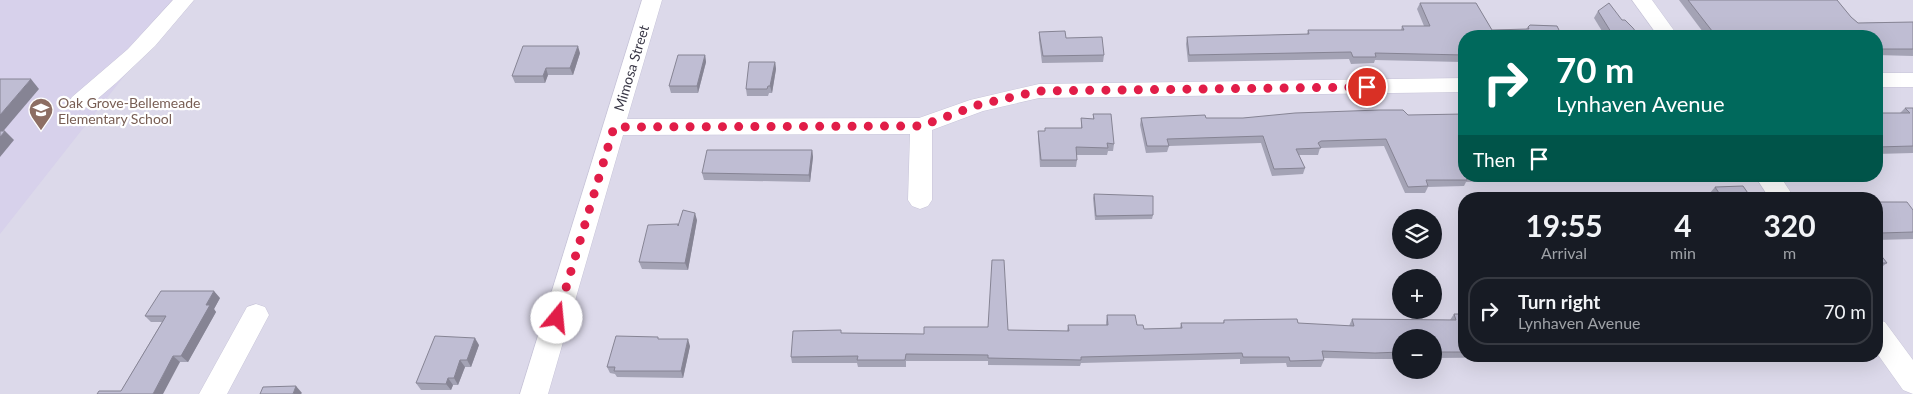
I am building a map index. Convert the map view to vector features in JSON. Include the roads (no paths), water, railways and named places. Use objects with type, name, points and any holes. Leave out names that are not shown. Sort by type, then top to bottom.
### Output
[{"type":"street","points":[[80,102],[121,68],[162,28],[184,0]]},
{"type":"street","name":"Mimosa Street","points":[[534,394],[652,0]]},
{"type":"street","points":[[1642,0],[1664,30]]},
{"type":"street","points":[[1883,80],[1913,80]]},
{"type":"street","points":[[614,127],[921,126],[978,105],[1038,91],[1458,85]]},
{"type":"street","points":[[920,200],[921,126]]},
{"type":"street","points":[[213,394],[256,315]]},
{"type":"street","points":[[1883,340],[1913,382]]},
{"type":"place","name":"Oak Grove-Bellemeade Elementary School","points":[[41,131]]}]
